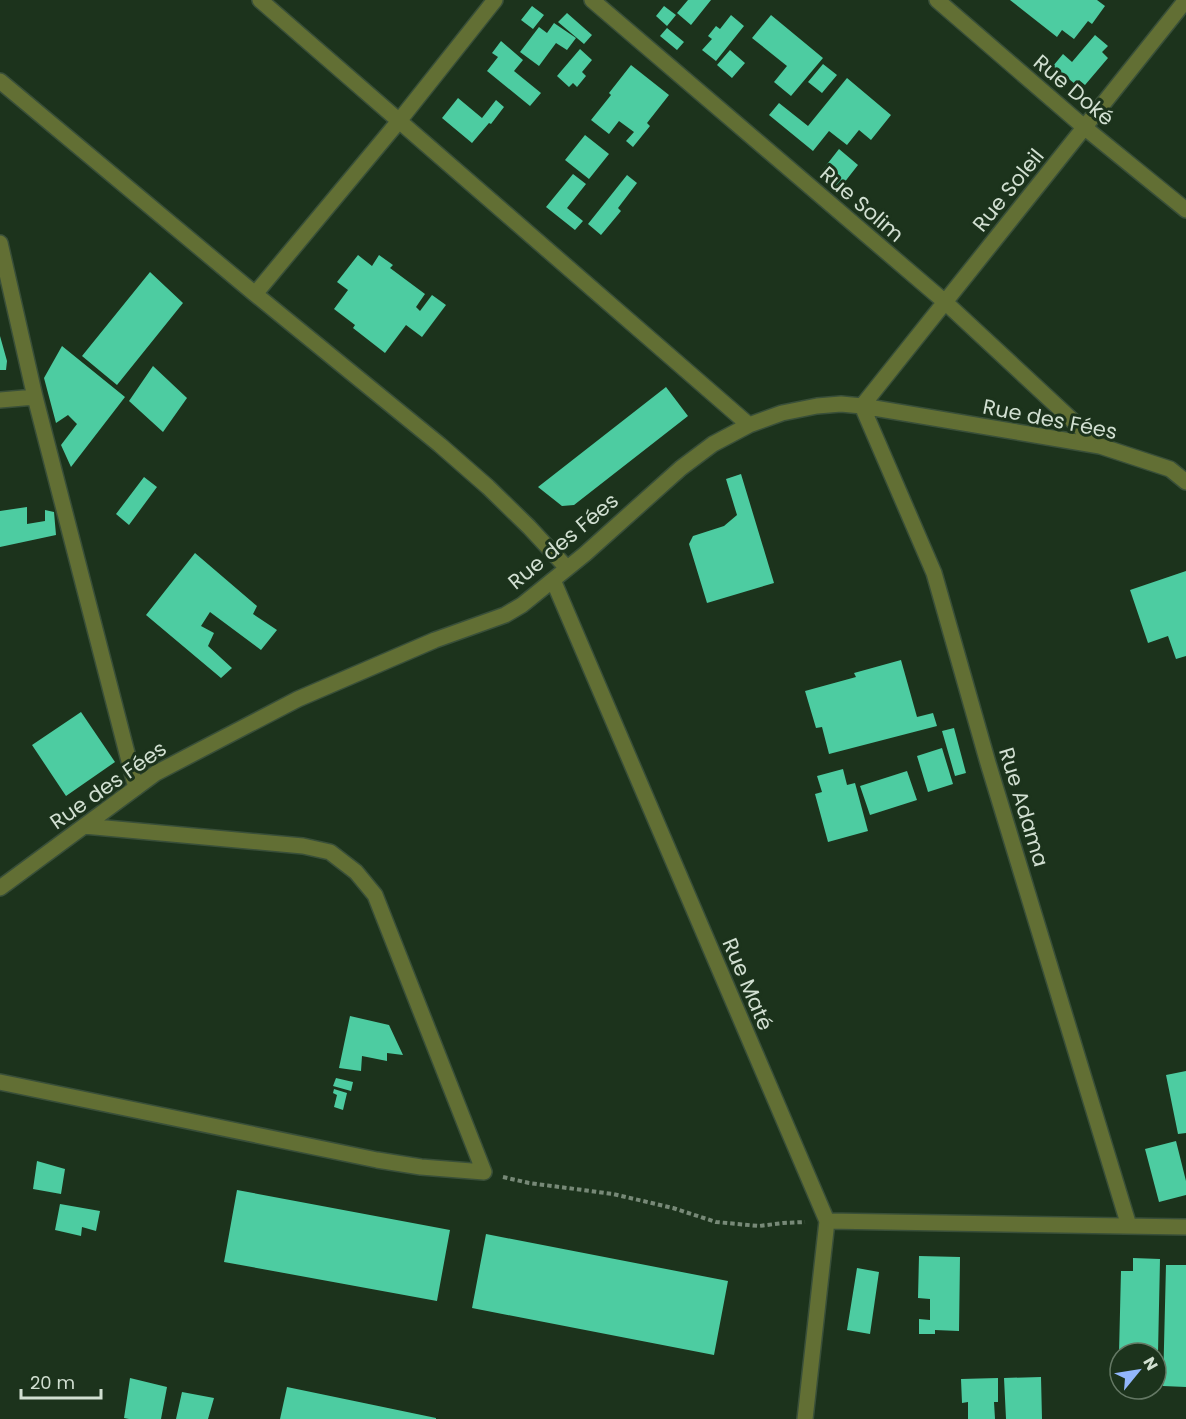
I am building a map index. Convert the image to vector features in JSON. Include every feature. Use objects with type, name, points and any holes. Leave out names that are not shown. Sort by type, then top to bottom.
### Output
[{"type":"street","points":[[260,0],[749,424]]},
{"type":"street","points":[[255,294],[399,121],[495,0]]},
{"type":"street","name":"Rue Solim","points":[[592,0],[945,302],[1100,446]]},
{"type":"street","name":"Rue Doké","points":[[937,0],[1084,127],[1186,210]]},
{"type":"street","name":"Rue Soleil","points":[[862,406],[1186,0]]},
{"type":"street","points":[[0,81],[440,445],[488,487],[567,568]]},
{"type":"street","points":[[0,243],[35,397],[136,788]]},
{"type":"street","points":[[0,400],[35,397]]},
{"type":"street","name":"Rue des Fées","points":[[0,888],[156,772],[298,699],[435,640],[505,615],[522,605],[585,554],[681,468],[713,444],[749,424],[782,413],[817,406],[842,404],[862,406],[1100,446],[1170,469],[1186,482]]},
{"type":"street","name":"Rue Adama","points":[[862,406],[934,573],[992,774],[1129,1226]]},
{"type":"street","name":"Rue Maté","points":[[553,580],[827,1221],[806,1419]]},
{"type":"street","points":[[0,1082],[377,1160],[421,1167],[484,1172],[375,895],[356,872],[330,852],[303,846],[84,826]]},
{"type":"street","points":[[827,1221],[1186,1227]]},
{"type":"path","points":[[484,1172],[529,1183],[613,1194],[673,1208],[716,1222],[759,1226],[783,1222],[827,1221]]},
{"type":"building","points":[[688,0],[711,0],[691,25],[677,13]]},
{"type":"building","points":[[1010,0],[1097,0],[1105,6],[1092,24],[1088,21],[1074,39],[1062,30],[1057,37]]},
{"type":"building","points":[[532,6],[544,15],[533,29],[521,20]]},
{"type":"building","points":[[664,6],[676,15],[667,26],[656,16]]},
{"type":"building","points":[[567,13],[592,35],[584,44],[558,22]]},
{"type":"building","points":[[731,15],[744,26],[716,61],[702,50],[712,39],[708,36],[716,26],[720,29]]},
{"type":"building","points":[[771,15],[823,58],[791,96],[774,82],[787,66],[752,38]]},
{"type":"building","points":[[554,23],[576,38],[567,50],[556,43],[539,66],[520,52],[539,27],[547,33]]},
{"type":"building","points":[[667,28],[684,42],[677,50],[660,36]]},
{"type":"building","points":[[1095,35],[1108,46],[1102,52],[1108,58],[1085,85],[1079,80],[1075,84],[1053,66],[1063,54],[1072,62]]},
{"type":"building","points":[[501,41],[523,60],[514,71],[541,93],[530,106],[487,71],[498,57],[492,53]]},
{"type":"building","points":[[580,49],[592,60],[582,72],[586,76],[577,87],[573,83],[569,87],[557,76]]},
{"type":"building","points":[[730,50],[745,63],[732,78],[717,65]]},
{"type":"building","points":[[823,64],[837,75],[822,93],[808,82]]},
{"type":"building","points":[[631,65],[669,95],[647,123],[650,126],[633,147],[626,141],[634,132],[619,121],[609,134],[591,120]]},
{"type":"building","points":[[847,78],[891,115],[871,140],[859,130],[847,145],[829,131],[813,151],[769,115],[779,103],[808,126]]},
{"type":"building","points":[[458,98],[482,118],[496,100],[504,107],[472,143],[442,118]]},
{"type":"building","points":[[585,135],[609,154],[589,179],[565,160]]},
{"type":"building","points":[[839,149],[858,165],[840,188],[821,172]]},
{"type":"building","points":[[573,174],[586,184],[567,208],[583,221],[575,230],[546,207]]},
{"type":"building","points":[[627,175],[637,183],[618,208],[621,211],[601,235],[588,224]]},
{"type":"building","points":[[358,255],[372,266],[379,255],[393,265],[390,268],[425,294],[416,307],[420,311],[432,295],[446,305],[422,337],[406,325],[385,353],[353,328],[355,325],[334,309],[348,290],[337,282]]},
{"type":"building","points":[[150,272],[183,303],[117,385],[82,356]]},
{"type":"building","points":[[0,336],[7,361],[6,370],[0,370]]},
{"type":"building","points":[[62,346],[125,397],[71,467],[61,445],[77,424],[68,415],[56,423],[44,378]]},
{"type":"building","points":[[153,366],[187,398],[163,432],[129,401]]},
{"type":"building","points":[[666,387],[688,416],[574,505],[562,506],[538,487]]},
{"type":"building","points":[[741,474],[774,583],[707,603],[689,544],[693,536],[724,526],[737,515],[726,479]]},
{"type":"building","points":[[144,477],[157,487],[129,525],[116,514]]},
{"type":"building","points":[[27,507],[27,524],[45,521],[45,510],[54,512],[56,535],[0,547],[0,511]]},
{"type":"building","points":[[195,553],[257,606],[253,614],[277,630],[261,650],[210,612],[201,626],[214,633],[208,646],[232,668],[221,678],[146,615]]},
{"type":"building","points":[[1186,571],[1186,656],[1176,659],[1168,636],[1148,643],[1130,590]]},
{"type":"building","points":[[901,660],[917,717],[933,713],[937,726],[829,754],[822,727],[816,728],[805,691],[856,677],[854,673]]},
{"type":"building","points":[[81,712],[115,762],[66,796],[32,745]]},
{"type":"building","points":[[954,728],[966,773],[955,776],[942,731]]},
{"type":"building","points":[[942,748],[953,784],[928,792],[917,756]]},
{"type":"building","points":[[843,769],[847,785],[855,783],[868,831],[828,842],[815,794],[822,792],[817,776]]},
{"type":"building","points":[[907,771],[917,800],[870,815],[860,786]]},
{"type":"building","points":[[350,1016],[389,1025],[403,1055],[387,1053],[387,1061],[362,1056],[361,1071],[339,1068]]},
{"type":"building","points":[[1186,1071],[1186,1133],[1178,1134],[1166,1075]]},
{"type":"building","points":[[336,1078],[353,1082],[351,1091],[333,1086]]},
{"type":"building","points":[[334,1089],[347,1093],[343,1110],[334,1107],[337,1095],[333,1093]]},
{"type":"building","points":[[1176,1141],[1186,1181],[1186,1195],[1159,1202],[1145,1149]]},
{"type":"building","points":[[37,1161],[65,1169],[61,1194],[33,1189]]},
{"type":"building","points":[[237,1190],[450,1230],[437,1301],[224,1262]]},
{"type":"building","points":[[60,1204],[100,1211],[96,1231],[82,1227],[81,1236],[55,1230]]},
{"type":"building","points":[[486,1234],[728,1281],[714,1355],[472,1308]]},
{"type":"building","points":[[919,1256],[960,1257],[959,1331],[935,1330],[935,1334],[919,1334],[919,1319],[930,1320],[930,1299],[918,1298]]},
{"type":"building","points":[[1133,1258],[1160,1259],[1158,1341],[1119,1341],[1121,1271],[1133,1271]]},
{"type":"building","points":[[1166,1265],[1186,1265],[1186,1387],[1168,1386],[1168,1341],[1164,1341]]},
{"type":"building","points":[[857,1268],[879,1272],[870,1334],[847,1330]]},
{"type":"building","points":[[1041,1377],[1042,1419],[1006,1419],[1004,1378]]},
{"type":"building","points":[[130,1378],[167,1387],[161,1419],[124,1418]]},
{"type":"building","points":[[998,1378],[998,1402],[994,1402],[995,1419],[968,1419],[968,1402],[962,1403],[961,1379]]},
{"type":"building","points":[[287,1387],[436,1418],[436,1419],[280,1419]]},
{"type":"building","points":[[182,1392],[214,1398],[208,1419],[176,1419]]}]
